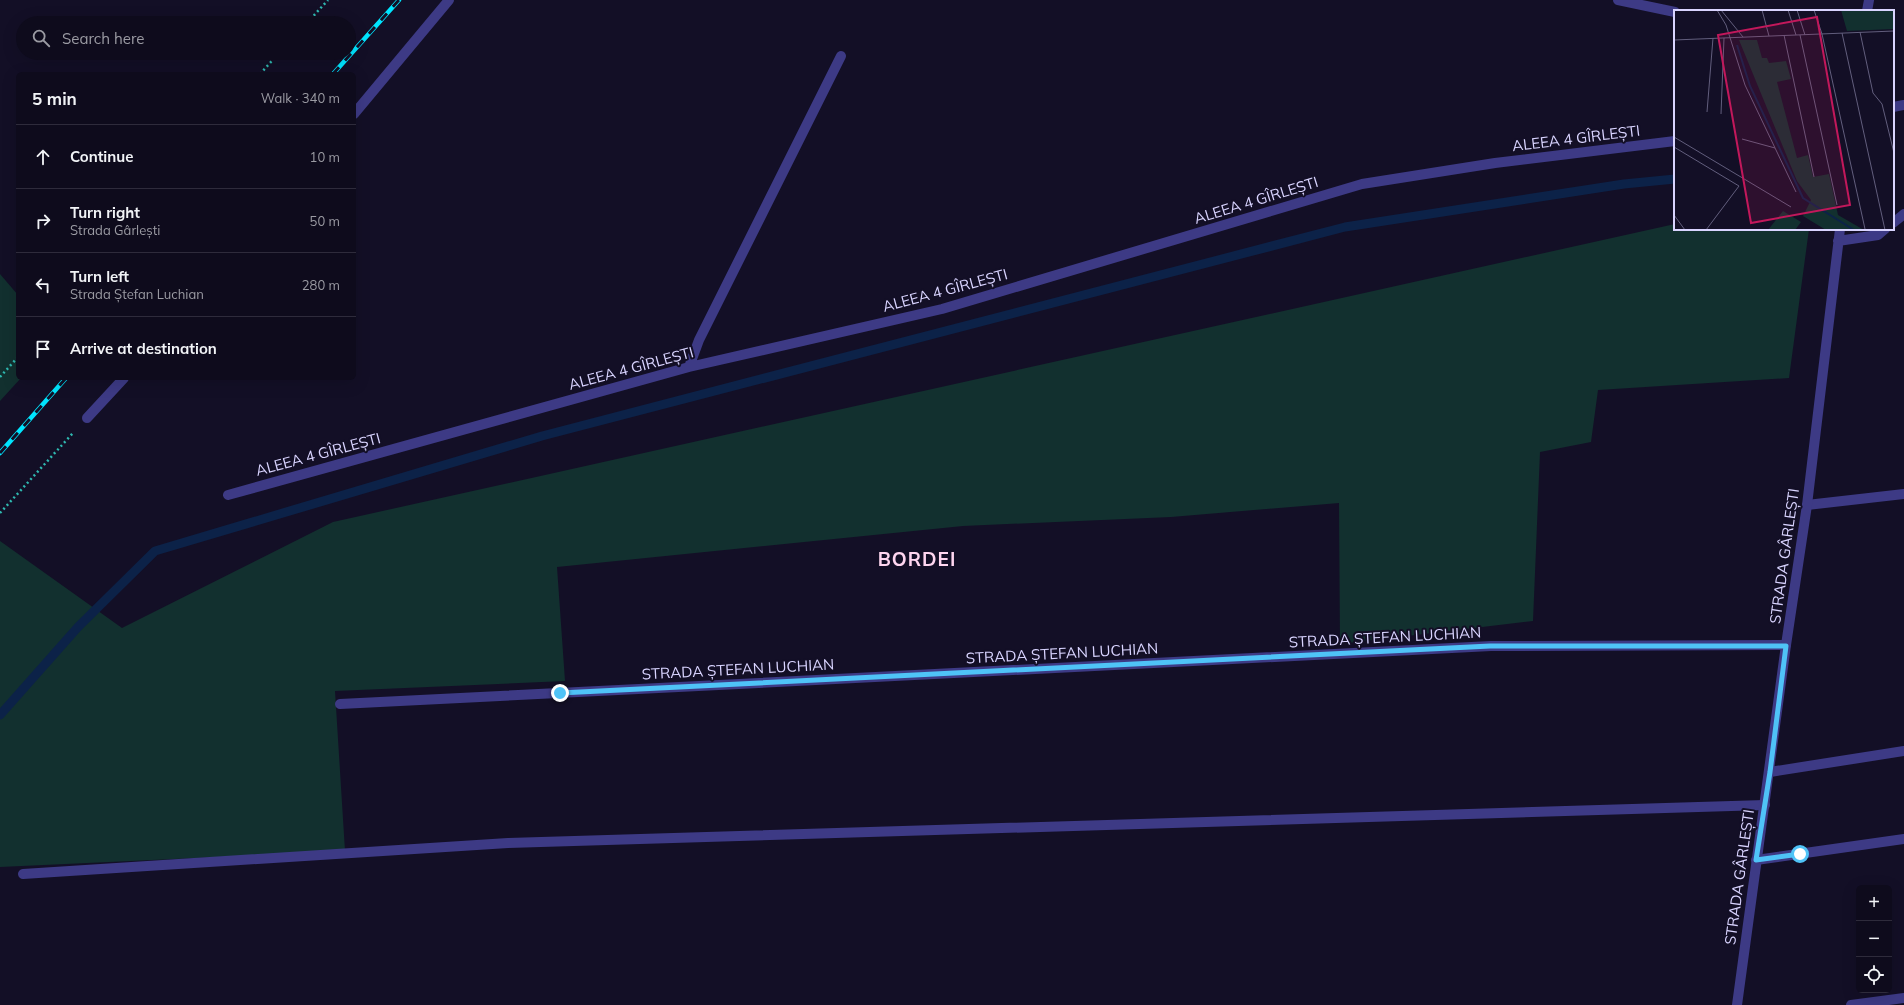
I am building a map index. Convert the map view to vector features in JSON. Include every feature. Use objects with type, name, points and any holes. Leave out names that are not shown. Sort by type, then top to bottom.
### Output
[{"type":"street","points":[[356,112],[449,0]]},
{"type":"street","points":[[1618,0],[1674,12]]},
{"type":"street","points":[[1867,10],[1869,0]]},
{"type":"street","points":[[689,367],[699,340],[841,56]]},
{"type":"street","points":[[1894,107],[1904,105]]},
{"type":"street","name":"ALEEA 4 GÎRLEȘTI","points":[[228,495],[689,367],[942,309],[1362,184],[1495,163],[1674,140]]},
{"type":"street","points":[[1894,222],[1904,214]]},
{"type":"street","name":"STRADA GÂRLEȘTI","points":[[1737,1005],[1756,860],[1770,772],[1786,646],[1807,505],[1840,230]]},
{"type":"street","points":[[1838,241],[1878,235],[1884,230]]},
{"type":"street","points":[[87,418],[122,380]]},
{"type":"street","points":[[1807,505],[1904,494]]},
{"type":"street","name":"STRADA ȘTEFAN LUCHIAN","points":[[340,704],[1483,647],[1786,646]]},
{"type":"street","points":[[1770,772],[1904,751]]},
{"type":"street","points":[[23,874],[508,843],[1764,805]]},
{"type":"street","points":[[1756,860],[1904,839]]},
{"type":"street","points":[[1851,1005],[1904,998]]},
{"type":"path","points":[[313,16],[328,0]]},
{"type":"path","points":[[262,72],[273,60]]},
{"type":"path","points":[[0,378],[16,359]]},
{"type":"path","points":[[0,513],[87,418]]},
{"type":"green space","points":[[1674,224],[1674,230],[1809,230],[1789,378],[1598,390],[1591,442],[1540,452],[1533,621],[1340,644],[1339,503],[1171,517],[963,526],[557,567],[565,681],[335,691],[345,851],[0,867],[0,541],[122,628],[333,522]]},
{"type":"green space","points":[[0,274],[16,293],[16,380],[19,380],[0,401]]},
{"type":"waterway","points":[[0,715],[78,627],[155,551],[542,436],[1345,227],[1624,184],[1674,179]]},
{"type":"railway","points":[[356,48],[399,0]]},
{"type":"railway","points":[[335,72],[345,60]]},
{"type":"railway","points":[[0,453],[64,380]]},
{"type":"district","name":"BORDEI","points":[[917,559]]},
{"type":"route","points":[[560,693],[1490,646],[1786,646],[1770,772],[1756,860],[1800,854]]}]
